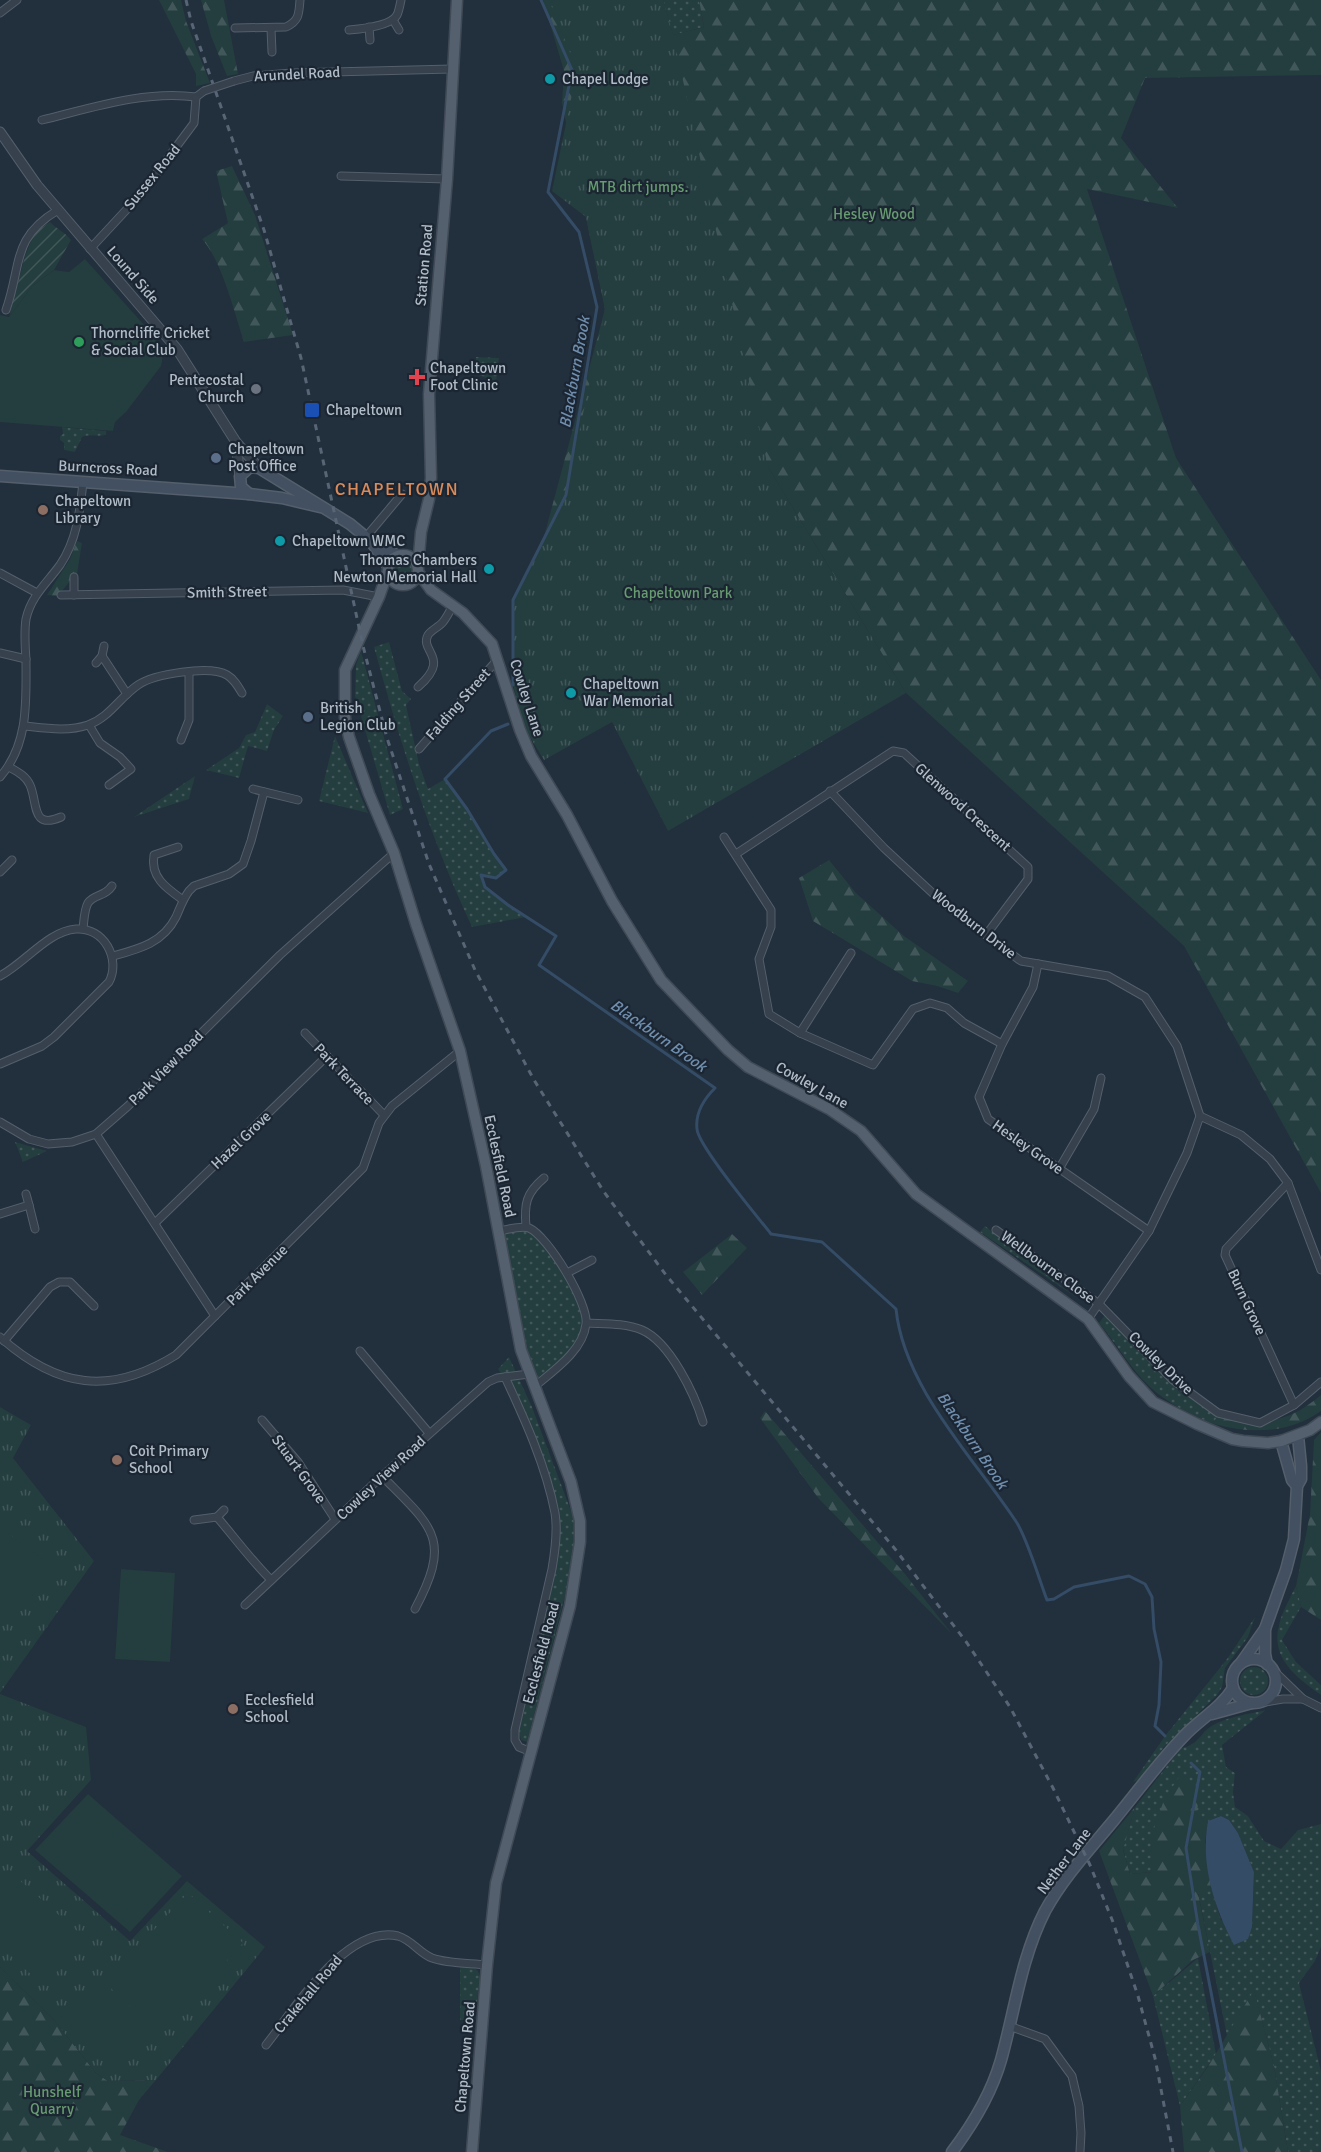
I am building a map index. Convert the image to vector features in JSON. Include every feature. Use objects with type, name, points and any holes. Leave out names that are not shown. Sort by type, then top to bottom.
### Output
[{"type":"main road","name":"Station Road","points":[[418,569],[421,532],[429,499],[429,394],[447,179],[457,0]]},
{"type":"main road","points":[[250,467],[261,470],[267,483],[262,491],[251,494],[243,490],[239,478],[250,467]]},
{"type":"main road","name":"Lound Side","points":[[261,470],[370,540]]},
{"type":"main road","name":"Burncross Road","points":[[0,476],[251,494]]},
{"type":"main road","name":"Burncross Road","points":[[214,491],[228,490],[236,486],[239,478]]},
{"type":"main road","name":"Lound Side","points":[[251,494],[282,498],[320,507]]},
{"type":"main road","name":"Station Road","points":[[401,555],[413,545],[421,532]]},
{"type":"main road","points":[[370,540],[412,558],[418,569],[414,580],[379,597]]},
{"type":"main road","points":[[370,540],[392,580],[403,585]]},
{"type":"main road","points":[[388,569],[392,560],[401,555]]},
{"type":"main road","name":"Ecclesfield Road","points":[[388,569],[379,597],[345,670],[345,716],[349,737],[369,794],[394,853],[460,1051],[521,1350],[571,1482],[580,1521],[580,1542],[570,1606],[496,1883],[487,1965]]},
{"type":"main road","name":"Cowley Lane","points":[[418,569],[431,590],[453,605],[492,644],[520,730],[531,756],[567,815],[612,901],[661,980],[728,1050],[748,1067],[829,1108],[861,1131],[916,1194],[1088,1319],[1129,1376],[1153,1402],[1232,1439],[1268,1443],[1281,1441],[1298,1436],[1321,1422]]},
{"type":"main road","name":"Cowley Lane","points":[[403,585],[431,590]]},
{"type":"main road","points":[[1265,1629],[1265,1654],[1275,1675],[1274,1689],[1265,1700],[1255,1703],[1240,1699],[1233,1688],[1233,1674],[1265,1629],[1286,1570],[1294,1539],[1297,1486],[1301,1479],[1298,1436]]},
{"type":"main road","points":[[1281,1441],[1292,1480],[1297,1486]]},
{"type":"main road","points":[[1241,1663],[1254,1659],[1270,1667]]},
{"type":"main road","name":"Nether Lane","points":[[952,2152],[978,2116],[1001,2062],[1021,1975],[1045,1911],[1059,1888],[1182,1738],[1209,1715],[1233,1688]]},
{"type":"main road","name":"Nether Lane","points":[[1209,1715],[1255,1703]]},
{"type":"main road","name":"Chapeltown Road","points":[[472,2152],[487,1965]]},
{"type":"street","points":[[0,13],[17,0]]},
{"type":"street","points":[[235,28],[272,29],[293,24],[298,18],[300,0]]},
{"type":"street","points":[[349,30],[393,20],[401,0]]},
{"type":"street","points":[[393,20],[399,30]]},
{"type":"street","points":[[369,27],[370,40]]},
{"type":"street","points":[[272,29],[272,52]]},
{"type":"street","name":"Arundel Road","points":[[196,98],[204,91],[253,76],[452,69]]},
{"type":"street","points":[[42,120],[142,98],[182,96],[196,98]]},
{"type":"street","name":"Sussex Road","points":[[90,249],[141,194],[194,123],[196,98]]},
{"type":"street","name":"Lound Side","points":[[0,132],[3,144],[177,349],[236,442],[261,470]]},
{"type":"street","points":[[341,176],[447,179]]},
{"type":"street","points":[[6,310],[14,288],[19,256],[25,241],[41,221],[58,210]]},
{"type":"street","name":"Lound Side","points":[[236,442],[239,478]]},
{"type":"street","points":[[0,777],[9,767],[18,749],[24,726],[26,619],[37,593],[60,564],[77,530],[83,482]]},
{"type":"street","points":[[370,540],[402,494]]},
{"type":"street","points":[[0,573],[37,593]]},
{"type":"street","points":[[74,577],[74,594]]},
{"type":"street","name":"Smith Street","points":[[61,595],[343,590],[379,597]]},
{"type":"street","points":[[418,687],[431,676],[434,668],[434,660],[427,641],[428,636],[444,621],[453,605]]},
{"type":"street","points":[[96,663],[102,656],[104,646]]},
{"type":"street","points":[[0,653],[26,659]]},
{"type":"street","points":[[102,656],[127,694]]},
{"type":"street","name":"Falding Street","points":[[419,749],[498,659]]},
{"type":"street","points":[[24,726],[61,729],[89,725],[107,713],[136,686],[157,676],[208,672],[225,674],[233,679],[242,693]]},
{"type":"street","points":[[182,740],[189,720],[189,673]]},
{"type":"street","points":[[89,725],[100,743],[127,762],[131,768],[109,785]]},
{"type":"street","name":"Glenwood Crescent","points":[[736,854],[893,751],[904,753],[1028,867],[1028,879],[986,935]]},
{"type":"street","points":[[9,767],[20,773],[30,785],[39,817],[46,820],[61,817]]},
{"type":"street","points":[[253,789],[298,800]]},
{"type":"street","name":"Woodburn Drive","points":[[830,791],[884,848],[932,892],[1022,960],[1108,976],[1145,997],[1177,1046],[1200,1116]]},
{"type":"street","points":[[113,956],[140,949],[162,937],[176,917],[183,900],[194,886],[229,874],[243,864],[264,792]]},
{"type":"street","points":[[724,837],[771,910],[771,927],[759,959],[769,1014],[801,1033],[873,1065],[913,1009],[930,1003],[947,1008],[964,1023],[1002,1044]]},
{"type":"street","points":[[178,847],[154,855],[153,869],[164,887],[183,900]]},
{"type":"street","name":"Park View Road","points":[[96,1134],[128,1106],[280,955],[394,853]]},
{"type":"street","points":[[1,869],[12,860]]},
{"type":"street","points":[[82,929],[88,903],[108,893],[112,886]]},
{"type":"street","points":[[0,976],[16,967],[44,943],[57,935],[75,929],[82,929],[101,938],[113,956],[113,973],[109,981],[54,1037],[42,1046],[0,1064]]},
{"type":"street","points":[[801,1033],[851,953]]},
{"type":"street","name":"Hesley Grove","points":[[1038,964],[1033,987],[1002,1044],[979,1097],[988,1119],[1149,1231]]},
{"type":"street","name":"Park Terrace","points":[[305,1033],[384,1115]]},
{"type":"street","name":"Park Avenue","points":[[2,1339],[39,1366],[62,1376],[88,1381],[123,1379],[150,1370],[176,1355],[363,1168],[379,1123],[392,1106],[460,1051]]},
{"type":"street","name":"Hazel Grove","points":[[155,1223],[327,1056]]},
{"type":"street","points":[[1059,1169],[1094,1109],[1101,1078]]},
{"type":"street","points":[[1088,1319],[1149,1231],[1187,1153],[1200,1116],[1241,1135],[1270,1160],[1288,1183],[1321,1270]]},
{"type":"street","points":[[0,1122],[29,1139],[48,1144],[72,1142],[96,1134],[215,1316]]},
{"type":"street","points":[[526,1227],[525,1204],[533,1187],[544,1178]]},
{"type":"street","name":"Burn Grove","points":[[1288,1183],[1226,1249],[1225,1255],[1294,1405]]},
{"type":"street","points":[[26,1194],[35,1229]]},
{"type":"street","points":[[0,1214],[29,1204]]},
{"type":"street","points":[[498,1231],[526,1227],[538,1233],[567,1273],[582,1303],[587,1323],[579,1343],[560,1365],[534,1387]]},
{"type":"street","name":"Wellbourne Close","points":[[996,1230],[1099,1304]]},
{"type":"street","points":[[567,1273],[594,1259]]},
{"type":"street","points":[[2,1339],[50,1287],[59,1282],[70,1282],[94,1306]]},
{"type":"street","name":"Cowley Drive","points":[[1099,1304],[1173,1380],[1218,1413],[1260,1423],[1294,1405],[1321,1382]]},
{"type":"street","points":[[587,1323],[628,1326],[646,1332],[665,1348],[684,1378],[703,1422]]},
{"type":"street","points":[[360,1351],[429,1433]]},
{"type":"street","name":"Cowley View Road","points":[[245,1605],[335,1519],[488,1382],[529,1374]]},
{"type":"street","name":"Ecclesfield Road","points":[[505,1377],[528,1428],[556,1515],[552,1569],[515,1730],[515,1740],[519,1747],[531,1752]]},
{"type":"street","name":"Stuart Grove","points":[[262,1420],[298,1462],[335,1519]]},
{"type":"street","points":[[382,1476],[422,1516],[430,1527],[434,1542],[432,1574],[415,1609]]},
{"type":"street","points":[[194,1520],[217,1517],[224,1510]]},
{"type":"street","points":[[217,1517],[248,1558],[271,1580]]},
{"type":"street","points":[[1270,1667],[1303,1699],[1321,1708]]},
{"type":"street","points":[[1255,1703],[1303,1699]]},
{"type":"street","name":"Crakehall Road","points":[[266,2045],[320,1977],[343,1953],[357,1943],[374,1936],[406,1938],[430,1958],[487,1965]]},
{"type":"street","points":[[1010,2026],[1045,2039],[1072,2076],[1079,2106],[1080,2152]]},
{"type":"green space","points":[[159,0],[181,0],[186,21],[210,83],[196,86],[196,74]]},
{"type":"green space","points":[[201,0],[224,0],[238,74],[227,76],[211,36]]},
{"type":"green space","name":"Hesley Wood","points":[[543,0],[663,0],[673,35],[704,27],[699,0],[1321,0],[1321,75],[1145,78],[1121,138],[1178,208],[1087,189],[1176,458],[1321,680],[1321,1193],[1184,946],[906,693],[768,467],[534,742],[517,701],[520,626],[605,309],[562,103],[564,71]]},
{"type":"green space","name":"Chapeltown Park","points":[[549,0],[663,0],[673,35],[768,467],[906,693],[668,831],[612,722],[544,760],[525,729],[513,685],[513,600],[566,495],[605,309],[586,217],[552,191],[577,70]]},
{"type":"green space","points":[[663,0],[699,0],[704,27],[673,35]]},
{"type":"green space","points":[[232,166],[255,215],[293,335],[244,342],[216,260],[202,239],[228,223],[216,171]]},
{"type":"green space","points":[[50,222],[71,240],[54,270],[32,286],[9,317],[25,256],[34,233]]},
{"type":"green space","name":"Thorncliffe Cricket & Social Club","points":[[85,259],[154,336],[162,353],[161,366],[126,412],[115,422],[113,431],[0,422],[0,315],[9,317],[32,286],[54,270],[69,272]]},
{"type":"green space","points":[[476,357],[499,358],[496,382],[476,374]]},
{"type":"green space","points":[[62,427],[106,431],[106,435],[82,437],[75,452],[64,450],[64,443],[60,440],[63,434]]},
{"type":"green space","points":[[77,541],[82,543],[77,574],[71,574],[70,581],[58,596],[47,595],[70,559]]},
{"type":"green space","points":[[399,561],[407,561],[412,566],[410,577],[399,579],[394,574],[394,566]]},
{"type":"green space","points":[[389,642],[402,691],[411,699],[406,705],[419,764],[428,789],[445,779],[506,870],[496,878],[482,875],[485,887],[526,917],[472,927],[429,824],[384,683],[374,647]]},
{"type":"green space","points":[[361,651],[403,809],[390,815],[355,696],[356,665]]},
{"type":"green space","points":[[267,704],[283,716],[274,730],[267,751],[248,746],[239,778],[206,770],[239,748],[246,735],[255,732]]},
{"type":"green space","points":[[335,736],[368,813],[319,801]]},
{"type":"green space","points":[[195,776],[189,799],[134,817]]},
{"type":"green space","points":[[829,860],[856,893],[904,936],[968,981],[958,993],[912,981],[813,921],[799,878]]},
{"type":"green space","points":[[15,1142],[47,1151],[23,1162]]},
{"type":"green space","points":[[985,1226],[1077,1298],[980,1232]]},
{"type":"green space","points":[[526,1230],[543,1246],[563,1272],[578,1301],[583,1324],[581,1333],[571,1349],[535,1380],[524,1356],[500,1234]]},
{"type":"green space","points":[[732,1234],[747,1248],[702,1295],[683,1272]]},
{"type":"green space","points":[[1107,1312],[1147,1359],[1180,1392],[1218,1413],[1214,1424],[1172,1403],[1144,1381],[1099,1323]]},
{"type":"green space","points":[[509,1357],[532,1407],[574,1519],[575,1542],[572,1569],[527,1742],[521,1740],[519,1731],[555,1574],[559,1545],[559,1514],[531,1425],[498,1369]]},
{"type":"green space","points":[[1321,1395],[1321,1411],[1308,1419],[1282,1428],[1255,1430],[1214,1424],[1218,1413],[1261,1420],[1284,1417],[1308,1405]]},
{"type":"green space","points":[[0,1407],[31,1425],[13,1458],[94,1561],[0,1693]]},
{"type":"green space","points":[[765,1411],[905,1574],[952,1634],[819,1499],[760,1418]]},
{"type":"green space","points":[[1321,1432],[1321,1620],[1301,1607],[1296,1586],[1310,1514],[1314,1440]]},
{"type":"green space","points":[[0,1527],[54,1568],[15,1618],[0,1606]]},
{"type":"green space","points":[[121,1569],[175,1573],[170,1662],[115,1659]]},
{"type":"green space","points":[[1296,1586],[1301,1607],[1282,1640],[1296,1662],[1321,1685],[1321,1695],[1295,1674],[1282,1657],[1278,1647],[1280,1620]]},
{"type":"green space","points":[[1255,1617],[1248,1637],[1225,1668],[1222,1687],[1217,1695],[1164,1747],[1143,1778],[1133,1782],[1165,1736],[1227,1659]]},
{"type":"green space","points":[[1254,1667],[1264,1671],[1268,1681],[1264,1691],[1254,1695],[1244,1691],[1240,1681],[1244,1671]]},
{"type":"green space","points":[[0,1694],[86,1727],[91,1780],[27,1851],[130,1941],[187,1881],[265,1947],[156,2080],[108,2081],[96,2073],[54,2020],[0,1967]]},
{"type":"green space","points":[[1266,1710],[1222,1745],[1226,1767],[1235,1773],[1233,1792],[1235,1807],[1248,1816],[1264,1841],[1281,1849],[1298,1830],[1321,1824],[1321,1947],[1315,1961],[1299,1983],[1321,2071],[1321,2152],[1288,2152],[1274,2066],[1254,1991],[1227,2036],[1198,1892],[1211,1887],[1221,1920],[1252,1927],[1254,1872],[1238,1833],[1229,1820],[1221,1816],[1208,1821],[1196,1817],[1152,1834],[1152,1872],[1130,1874],[1123,1849],[1135,1807],[1181,1748],[1192,1744],[1206,1730],[1221,1721]]},
{"type":"green space","points":[[1179,1777],[1200,1792],[1196,1816],[1208,1821],[1205,1842],[1211,1887],[1198,1893],[1210,1952],[1193,1960],[1153,1996],[1099,1851],[1135,1807],[1123,1850],[1130,1874],[1152,1872],[1152,1834],[1164,1800]]},
{"type":"green space","points":[[88,1794],[182,1876],[130,1932],[35,1850]]},
{"type":"green space","points":[[8,1870],[86,1939],[44,1986],[0,1946],[0,1880]]},
{"type":"green space","points":[[188,1893],[243,1943],[160,2033],[105,1983]]},
{"type":"green space","points":[[1198,1958],[1216,2054],[1180,2106],[1153,1996]]},
{"type":"green space","points":[[460,1966],[474,1967],[480,1977],[475,2020],[460,2020]]},
{"type":"green space","name":"Hunshelf Quarry","points":[[0,1967],[54,2020],[96,2073],[108,2081],[156,2080],[139,2100],[120,2135],[168,2152],[0,2152]]},
{"type":"green space","points":[[92,1982],[147,2031],[116,2066],[61,2017]]},
{"type":"green space","points":[[1254,1990],[1274,2066],[1288,2152],[1184,2152],[1180,2106],[1209,2065]]},
{"type":"water","points":[[1221,1816],[1229,1820],[1238,1833],[1254,1872],[1252,1927],[1248,1939],[1234,1945],[1220,1916],[1207,1869],[1208,1821]]},
{"type":"waterway","name":"Blackburn Brook","points":[[513,685],[513,600],[566,495],[597,307],[579,232],[548,192],[572,70],[541,0]]},
{"type":"waterway","name":"Blackburn Brook","points":[[508,724],[491,731],[445,779],[506,870],[496,878],[481,875],[485,887],[556,936],[539,965],[715,1088],[699,1111],[697,1129],[700,1138],[717,1165],[771,1234],[822,1242],[896,1309],[902,1338],[912,1367],[944,1422],[1017,1523],[1047,1600],[1054,1599],[1074,1587],[1129,1576],[1145,1584],[1152,1597],[1154,1629],[1161,1662],[1159,1705],[1155,1726],[1165,1736]]},
{"type":"waterway","points":[[1191,1763],[1200,1772],[1186,1848],[1198,1925],[1242,2152]]},
{"type":"railway","points":[[186,0],[191,21],[264,230],[301,358],[363,646],[387,738],[429,864],[475,970],[534,1080],[604,1192],[666,1275],[895,1549],[967,1643],[1010,1707],[1090,1865],[1113,1922],[1138,1996],[1155,2058],[1173,2152]]},
{"type":"place","name":"Chapel Lodge","points":[[550,79]]},
{"type":"place","name":"Thorncliffe Cricket & Social Club","points":[[79,342]]},
{"type":"place","name":"Chapeltown Foot Clinic","points":[[417,377]]},
{"type":"place","name":"Pentecostal Church","points":[[256,389]]},
{"type":"place","name":"Chapeltown","points":[[312,410]]},
{"type":"place","name":"Chapeltown Post Office","points":[[216,458]]},
{"type":"place","name":"Chapeltown Library","points":[[43,510]]},
{"type":"place","name":"Chapeltown WMC","points":[[280,541]]},
{"type":"place","name":"Thomas Chambers Newton Memorial Hall","points":[[489,569]]},
{"type":"place","name":"Chapeltown War Memorial","points":[[571,693]]},
{"type":"place","name":"British Legion Club","points":[[308,717]]},
{"type":"place","name":"Coit Primary School","points":[[117,1460]]},
{"type":"place","name":"Ecclesfield School","points":[[233,1709]]},
{"type":"district","name":"CHAPELTOWN","points":[[397,489]]},
{"type":"park label","name":"MTB dirt jumps.","points":[[638,187]]}]
